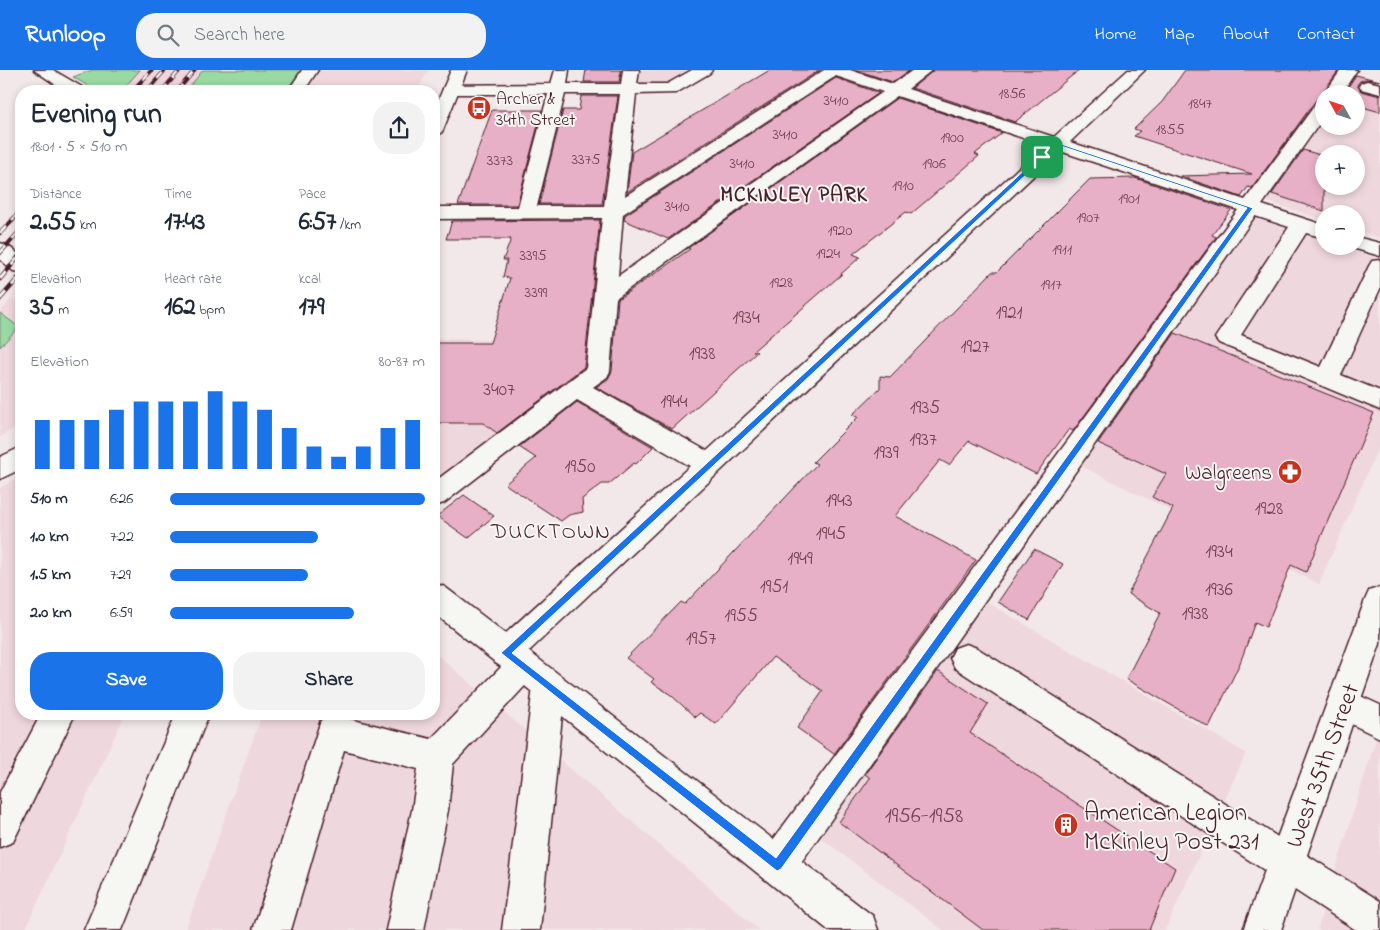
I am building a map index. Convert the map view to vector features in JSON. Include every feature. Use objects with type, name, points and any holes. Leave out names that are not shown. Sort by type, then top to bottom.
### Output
[{"type":"street","points":[[300,85],[310,70]]},
{"type":"street","points":[[443,98],[459,70]]},
{"type":"street","points":[[526,213],[562,70]]},
{"type":"street","points":[[443,98],[558,89],[630,79],[670,89],[704,70]]},
{"type":"street","points":[[440,213],[613,212],[835,70],[1315,229]]},
{"type":"street","points":[[607,294],[924,70]]},
{"type":"street","points":[[405,930],[430,810],[437,757],[526,669],[709,465],[1137,70]]},
{"type":"street","points":[[1338,85],[1349,70]]},
{"type":"street","points":[[48,74],[71,73]]},
{"type":"street","points":[[48,74],[66,85]]},
{"type":"street","points":[[440,491],[598,371],[607,294],[613,212],[630,79]]},
{"type":"street","points":[[777,865],[1315,118]]},
{"type":"street","points":[[1301,224],[1227,338],[1380,401]]},
{"type":"street","points":[[1365,245],[1380,250]]},
{"type":"street","points":[[0,249],[15,261]]},
{"type":"street","points":[[1327,379],[1380,266]]},
{"type":"street","points":[[576,388],[709,465]]},
{"type":"street","points":[[0,469],[15,460]]},
{"type":"street","name":"West 35th Street","points":[[1262,930],[1380,600]]},
{"type":"street","points":[[440,601],[858,930]]},
{"type":"street","points":[[966,658],[1380,923]]},
{"type":"street","points":[[521,930],[526,669]]},
{"type":"street","points":[[1343,703],[1380,722]]},
{"type":"street","points":[[0,829],[55,720]]},
{"type":"street","points":[[102,930],[190,720]]},
{"type":"street","points":[[272,930],[332,731],[437,757]]},
{"type":"shaded area","points":[[92,70],[428,70],[421,85],[86,85],[73,77]]},
{"type":"shaded area","points":[[631,70],[690,70],[663,85],[629,84]]},
{"type":"shaded area","points":[[1347,73],[1380,81],[1380,238],[1365,234],[1365,205],[1315,205],[1315,217],[1257,198],[1315,118],[1315,135],[1365,135],[1365,85],[1338,85]]},
{"type":"shaded area","points":[[1245,215],[1315,238],[1315,255],[1365,254],[1380,259],[1380,444],[1319,584],[1067,459]]},
{"type":"shaded area","points":[[12,298],[15,300],[15,428],[0,437],[0,312]]},
{"type":"shaded area","points":[[440,339],[602,342],[598,371],[440,491]]},
{"type":"shaded area","points":[[15,479],[15,720],[122,720],[25,930],[0,930],[0,488]]},
{"type":"shaded area","points":[[973,594],[1246,753],[1165,930],[943,930],[805,826]]},
{"type":"shaded area","points":[[440,657],[759,930],[185,930],[260,720],[440,720]]},
{"type":"shaded area","points":[[1380,726],[1380,930],[1317,930]]},
{"type":"green space","points":[[92,70],[140,70],[126,85],[86,85],[73,77]]},
{"type":"green space","points":[[203,70],[301,70],[290,85],[191,85]]},
{"type":"green space","points":[[0,313],[15,324],[15,331],[0,347]]},
{"type":"building","points":[[586,70],[621,70],[619,82],[584,82]]},
{"type":"building","points":[[770,70],[820,70],[627,192],[632,152]]},
{"type":"building","points":[[856,70],[910,70],[893,82]]},
{"type":"building","points":[[934,70],[1079,70],[1015,122],[912,88]]},
{"type":"building","points":[[1185,70],[1339,70],[1328,85],[1315,85],[1315,101],[1252,188],[1248,187],[1241,197],[1180,176],[1252,174],[1134,136],[1140,131],[1134,129],[1162,102]]},
{"type":"building","points":[[1356,75],[1380,81],[1366,79],[1360,81],[1357,85],[1349,85]]},
{"type":"building","points":[[836,78],[879,93],[668,239],[624,220],[625,215]]},
{"type":"building","points":[[1365,92],[1380,96],[1380,112],[1365,108]]},
{"type":"building","points":[[581,96],[618,96],[602,204],[539,204],[563,110],[579,110]]},
{"type":"building","points":[[897,98],[1002,133],[975,154],[979,156],[911,214],[906,212],[853,254],[860,257],[753,351],[757,352],[672,429],[596,387],[608,379],[612,371],[618,299],[690,249],[688,248]]},
{"type":"building","points":[[492,110],[542,110],[517,205],[458,205]]},
{"type":"building","points":[[1303,150],[1315,153],[1315,195],[1324,195],[1324,205],[1315,205],[1315,208],[1272,194]]},
{"type":"building","points":[[1135,178],[1231,210],[1212,235],[1216,237],[1073,431],[1069,429],[1036,474],[969,441],[949,465],[940,460],[895,516],[976,560],[834,754],[797,728],[823,691],[773,657],[716,724],[700,713],[695,717],[671,695],[651,682],[654,679],[626,658],[681,602],[685,604],[817,464],[813,462],[858,417],[852,415],[880,388],[880,376],[890,377],[992,272],[997,272],[1090,179]]},
{"type":"building","points":[[600,220],[584,367],[497,433],[483,423],[440,423],[440,343],[490,343],[510,278],[503,277],[507,260],[503,260],[511,239],[446,239],[452,221]]},
{"type":"building","points":[[1175,333],[1374,413],[1306,572],[1291,565],[1266,627],[1255,622],[1240,663],[1209,727],[1126,679],[1160,613],[1128,594],[1173,508],[1152,497],[1166,474],[1098,443]]},
{"type":"building","points":[[577,402],[653,447],[636,464],[634,463],[609,484],[602,484],[582,499],[583,512],[569,515],[561,521],[505,484],[536,458],[519,447]]},
{"type":"building","points":[[464,495],[494,516],[468,538],[440,518],[440,514]]},
{"type":"building","points":[[1034,549],[1063,564],[1029,620],[998,602]]},
{"type":"building","points":[[938,671],[988,704],[970,733],[1175,868],[1149,930],[983,930],[839,822],[870,778],[865,774]]},
{"type":"railway","points":[[138,85],[152,70]]},
{"type":"railway","points":[[152,85],[165,70]]},
{"type":"railway","points":[[167,85],[180,70]]},
{"type":"railway","points":[[182,85],[195,70]]},
{"type":"railway","points":[[12,220],[15,217]]},
{"type":"railway","points":[[0,233],[14,219]]},
{"type":"railway","points":[[0,253],[15,237]]},
{"type":"railway","points":[[0,279],[15,261]]},
{"type":"railway","points":[[0,299],[15,282]]},
{"type":"place","name":"Archer & 34th Street","points":[[479,108]]},
{"type":"place","name":"Walgreens","points":[[1290,472]]},
{"type":"place","name":"American Legion McKinley Post 231","points":[[1066,825]]},
{"type":"district","name":"MCKINLEY PARK","points":[[794,194]]},
{"type":"district","name":"DUCKTOWN","points":[[551,530]]},
{"type":"route","points":[[1057,143],[1250,208],[1067,459],[777,865],[506,653],[1042,157],[1057,143]]}]
